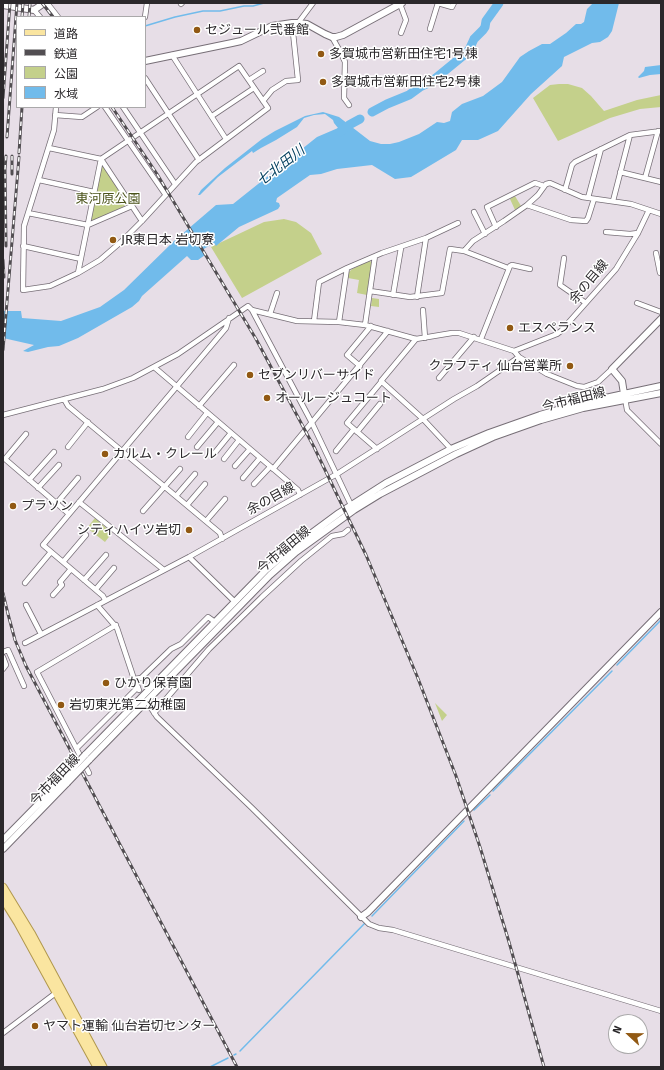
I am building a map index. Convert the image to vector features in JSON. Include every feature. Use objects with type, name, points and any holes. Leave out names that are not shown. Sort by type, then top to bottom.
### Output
[{"type":"main road","points":[[3,5],[34,10],[46,3]]},
{"type":"main road","points":[[146,61],[241,41],[272,26],[295,23],[314,27],[332,37],[343,34],[401,4]]},
{"type":"main road","name":"今市福田線","points":[[625,397],[622,381],[612,369],[661,319]]},
{"type":"main road","name":"今市福田線","points":[[87,758],[270,575],[296,552],[354,510],[380,494],[456,454],[493,438],[541,420],[661,386]]},
{"type":"main road","name":"今市福田線","points":[[3,849],[65,781],[266,570],[293,547],[335,516],[386,483],[451,449],[489,433],[540,415],[582,403],[661,393]]},
{"type":"main road","points":[[361,917],[368,912],[661,612]]},
{"type":"main road","name":"今市福田線","points":[[3,840],[65,781]]},
{"type":"main road","points":[[3,887],[31,932],[97,1067]]},
{"type":"main road","points":[[3,899],[104,1067]]},
{"type":"street","points":[[46,3],[57,16]]},
{"type":"street","points":[[263,101],[272,90],[286,81],[298,80],[295,23],[313,3]]},
{"type":"street","points":[[430,30],[438,3],[452,6],[454,3]]},
{"type":"street","points":[[145,4],[145,16]]},
{"type":"street","points":[[401,4],[406,20],[401,34]]},
{"type":"street","points":[[34,10],[39,16]]},
{"type":"street","points":[[332,37],[344,62],[344,98],[349,105]]},
{"type":"street","points":[[172,55],[226,139]]},
{"type":"street","points":[[56,108],[54,130],[24,226],[23,290],[50,286],[78,273],[105,255],[142,221],[165,194],[199,160],[268,108],[239,66],[100,159],[78,273]]},
{"type":"street","points":[[249,80],[263,71]]},
{"type":"street","points":[[146,79],[199,160]]},
{"type":"street","points":[[212,116],[254,88]]},
{"type":"street","points":[[55,115],[82,118],[96,108]]},
{"type":"street","points":[[107,108],[165,194]]},
{"type":"street","points":[[125,108],[175,184]]},
{"type":"street","points":[[565,190],[572,165],[630,135],[659,131],[645,178]]},
{"type":"street","points":[[612,201],[630,135]]},
{"type":"street","points":[[49,148],[100,159],[142,221]]},
{"type":"street","points":[[588,198],[601,149]]},
{"type":"street","points":[[620,172],[661,182]]},
{"type":"street","points":[[39,180],[94,192]]},
{"type":"street","points":[[496,226],[487,207],[535,183],[544,186]]},
{"type":"street","points":[[464,251],[473,241],[527,205],[538,195],[546,184],[550,183],[575,195],[631,204],[661,214]]},
{"type":"street","points":[[527,205],[571,220],[586,221],[594,199]]},
{"type":"street","points":[[28,213],[88,226],[132,206]]},
{"type":"street","name":"余の目線","points":[[25,643],[97,605],[104,598],[161,568],[188,557],[221,536],[337,474],[477,386],[517,355],[557,334],[616,269],[638,233],[649,210]]},
{"type":"street","points":[[474,212],[485,234]]},
{"type":"street","points":[[314,321],[319,282],[375,256],[401,248],[458,223]]},
{"type":"street","points":[[606,232],[630,234],[638,233]]},
{"type":"street","points":[[417,297],[426,238]]},
{"type":"street","points":[[23,246],[81,258]]},
{"type":"street","points":[[393,295],[401,248]]},
{"type":"street","points":[[370,291],[410,297],[442,293],[450,249],[464,251],[508,268]]},
{"type":"street","points":[[656,253],[661,273]]},
{"type":"street","points":[[360,366],[347,355],[368,326],[370,291],[375,256]]},
{"type":"street","points":[[564,258],[560,285],[586,303]]},
{"type":"street","points":[[481,339],[508,268],[512,265],[530,269]]},
{"type":"street","points":[[339,322],[347,268]]},
{"type":"street","points":[[270,314],[277,293]]},
{"type":"street","points":[[637,303],[661,312]]},
{"type":"street","points":[[3,415],[103,389],[133,378],[190,346],[248,306],[252,310],[312,423],[351,505]]},
{"type":"street","points":[[252,310],[297,321],[339,322],[368,326],[416,339],[459,333],[481,339],[517,355],[547,374],[577,386],[590,386],[598,382],[612,369]]},
{"type":"street","points":[[423,310],[425,338]]},
{"type":"street","points":[[104,598],[96,589],[43,545],[226,328],[229,318]]},
{"type":"street","points":[[254,484],[271,468],[312,423],[388,331]]},
{"type":"street","points":[[439,378],[474,337]]},
{"type":"street","points":[[377,449],[347,423],[416,339]]},
{"type":"street","points":[[199,406],[234,365]]},
{"type":"street","points":[[154,367],[299,493]]},
{"type":"street","points":[[382,381],[423,419],[451,449]]},
{"type":"street","points":[[625,397],[627,410],[661,444]]},
{"type":"street","points":[[64,399],[68,406],[165,486],[221,536]]},
{"type":"street","points":[[336,451],[380,404]]},
{"type":"street","points":[[188,437],[207,413]]},
{"type":"street","points":[[68,447],[88,422]]},
{"type":"street","points":[[197,447],[218,422]]},
{"type":"street","points":[[213,455],[231,433]]},
{"type":"street","points":[[26,434],[5,459],[69,514]]},
{"type":"street","points":[[224,459],[239,440]]},
{"type":"street","points":[[236,466],[250,449]]},
{"type":"street","points":[[29,480],[54,452]]},
{"type":"street","points":[[243,478],[260,458]]},
{"type":"street","points":[[38,488],[59,465]]},
{"type":"street","points":[[143,511],[180,469]]},
{"type":"street","points":[[176,496],[195,474]]},
{"type":"street","points":[[56,504],[78,478]]},
{"type":"street","points":[[187,506],[205,484]]},
{"type":"street","points":[[206,521],[225,498]]},
{"type":"street","points":[[79,502],[161,568]]},
{"type":"street","points":[[154,713],[209,649],[262,597],[301,561],[332,536],[343,534],[348,530]]},
{"type":"street","points":[[63,562],[86,535]]},
{"type":"street","points":[[25,583],[51,552]]},
{"type":"street","points":[[84,580],[106,555]]},
{"type":"street","points":[[188,557],[235,602]]},
{"type":"street","points":[[96,589],[114,568]]},
{"type":"street","points":[[53,595],[62,585],[60,582],[71,569]]},
{"type":"street","points":[[26,605],[41,634]]},
{"type":"street","points":[[76,748],[139,688],[134,679],[116,625],[97,605]]},
{"type":"street","points":[[134,679],[141,678],[171,649],[181,644],[208,617],[215,622]]},
{"type":"street","points":[[89,773],[37,672],[116,625]]},
{"type":"street","points":[[3,652],[8,650],[24,686]]},
{"type":"street","points":[[3,657],[6,665],[3,669]]},
{"type":"street","points":[[149,705],[154,713],[361,917],[374,926],[394,930],[661,1011]]},
{"type":"street","points":[[3,1033],[59,990]]},
{"type":"green space","points":[[568,84],[582,88],[604,111],[637,100],[661,95],[661,107],[640,109],[610,118],[558,141],[533,98],[550,85]]},
{"type":"green space","name":"東河原公園","points":[[101,167],[104,167],[128,204],[94,222],[91,219]]},
{"type":"green space","points":[[515,196],[521,206],[515,210],[510,199]]},
{"type":"green space","points":[[284,219],[296,222],[311,233],[322,254],[242,298],[211,247],[264,222]]},
{"type":"green space","points":[[369,261],[372,262],[367,295],[357,293],[359,280],[348,278],[349,272]]},
{"type":"green space","points":[[372,298],[379,299],[379,307],[371,306]]},
{"type":"green space","points":[[95,518],[112,533],[105,542],[87,528]]},
{"type":"green space","points":[[435,703],[447,715],[442,721]]},
{"type":"water","name":"七北田川","points":[[593,3],[619,3],[612,31],[608,37],[600,42],[592,43],[564,57],[562,66],[531,94],[498,131],[478,140],[462,140],[456,150],[411,177],[395,179],[372,165],[337,169],[321,174],[310,175],[277,198],[276,202],[279,203],[280,206],[278,209],[239,227],[216,246],[214,243],[202,250],[205,255],[198,260],[191,260],[187,256],[142,296],[132,307],[78,338],[59,346],[28,352],[23,351],[34,345],[3,338],[3,311],[21,311],[22,318],[61,321],[100,307],[124,290],[174,241],[216,205],[233,204],[317,137],[338,128],[333,120],[325,114],[304,118],[297,127],[253,153],[252,151],[218,177],[200,195],[198,195],[201,190],[225,168],[262,139],[275,131],[305,116],[323,112],[339,117],[370,141],[381,144],[399,142],[419,134],[437,122],[444,123],[450,121],[452,112],[462,104],[483,96],[502,82],[520,57],[542,44],[550,44],[576,24],[581,24],[584,22],[587,9]]},
{"type":"water","points":[[661,65],[661,74],[638,77],[644,71],[645,67]]},
{"type":"waterway","points":[[146,26],[203,11],[220,11],[264,3]]},
{"type":"waterway","points":[[372,112],[409,95],[420,87],[431,82],[464,55],[469,50],[474,39],[483,30],[486,21],[499,3]]},
{"type":"waterway","points":[[340,132],[360,119]]},
{"type":"waterway","points":[[617,665],[661,620]]},
{"type":"waterway","points":[[493,791],[612,671]]},
{"type":"waterway","points":[[474,810],[490,795]]},
{"type":"waterway","points":[[372,916],[464,821]]},
{"type":"waterway","points":[[240,1051],[365,923]]},
{"type":"waterway","points":[[210,1067],[228,1058]]},
{"type":"railway","points":[[3,98],[10,3]]},
{"type":"railway","points":[[16,16],[17,3]]},
{"type":"railway","points":[[22,16],[23,3]]},
{"type":"railway","points":[[29,16],[30,3]]},
{"type":"railway","points":[[42,3],[52,16]]},
{"type":"railway","points":[[7,137],[16,16]]},
{"type":"railway","points":[[19,153],[22,108]]},
{"type":"railway","points":[[113,108],[157,174],[256,339],[314,447],[366,555],[417,676],[456,776],[480,847],[509,942],[544,1067]]},
{"type":"railway","points":[[6,156],[6,246]]},
{"type":"railway","points":[[12,156],[12,174]]},
{"type":"railway","points":[[3,350],[19,157]]},
{"type":"railway","points":[[3,260],[4,277]]},
{"type":"railway","points":[[3,593],[15,640],[26,666],[237,1067]]},
{"type":"place","name":"セジュール弐番館","points":[[197,30]]},
{"type":"place","name":"多賀城市営新田住宅1号棟","points":[[321,54]]},
{"type":"place","name":"多賀城市営新田住宅2号棟","points":[[323,82]]},
{"type":"place","name":"JR東日本 岩切寮","points":[[113,240]]},
{"type":"place","name":"エスペランス","points":[[510,328]]},
{"type":"place","name":"クラフティ 仙台営業所","points":[[570,366]]},
{"type":"place","name":"セブンリバーサイド","points":[[250,375]]},
{"type":"place","name":"オールージュコート","points":[[267,398]]},
{"type":"place","name":"カルム・クレール","points":[[105,454]]},
{"type":"place","name":"プラソン","points":[[13,506]]},
{"type":"place","name":"シティハイツ岩切","points":[[189,530]]},
{"type":"place","name":"ひかり保育園","points":[[106,683]]},
{"type":"place","name":"岩切東光第二幼稚園","points":[[61,705]]},
{"type":"place","name":"ヤマト運輸 仙台岩切センター","points":[[35,1026]]}]
